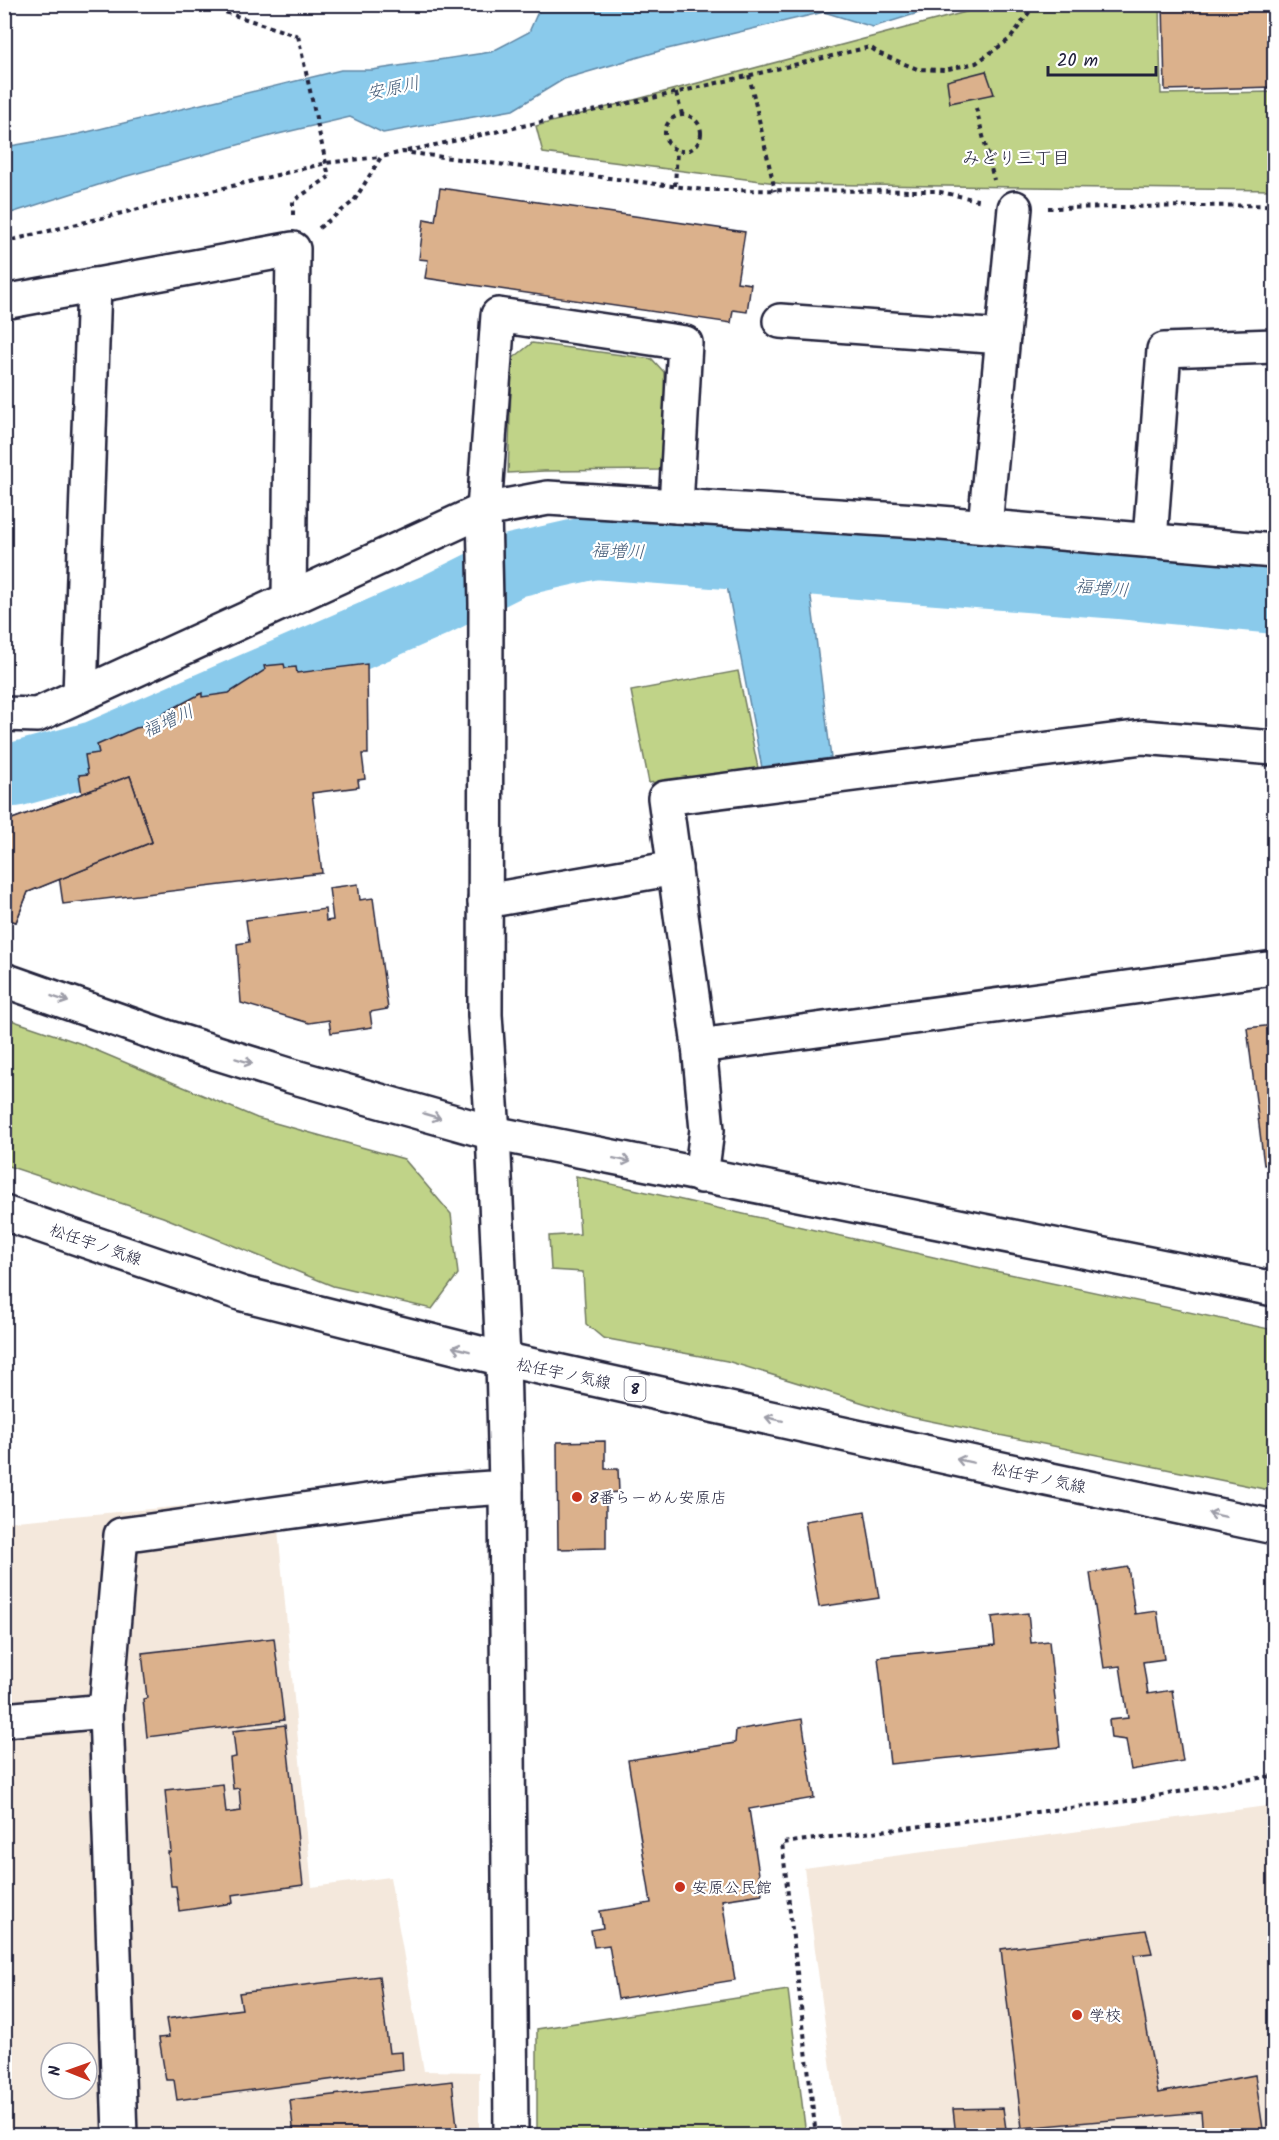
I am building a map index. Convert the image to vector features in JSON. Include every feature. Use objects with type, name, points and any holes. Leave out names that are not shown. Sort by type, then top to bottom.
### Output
[{"type":"street","points":[[985,526],[1003,337],[1007,206]]},
{"type":"street","points":[[4,302],[293,249],[289,599]]},
{"type":"street","points":[[80,695],[94,285]]},
{"type":"street","points":[[511,2136],[503,1359],[493,1133],[484,1015],[485,525],[498,315],[685,343],[676,506]]},
{"type":"street","points":[[780,321],[1003,337]]},
{"type":"street","points":[[1150,540],[1164,350],[1275,346]]},
{"type":"street","points":[[4,714],[37,715],[289,599],[485,525],[548,498],[985,526],[1275,551]]},
{"type":"street","points":[[701,1176],[707,1130],[699,1046],[665,798],[1143,737],[1275,748]]},
{"type":"street","points":[[485,901],[675,868]]},
{"type":"street","points":[[699,1046],[1275,968]]},
{"type":"street","points":[[4,980],[169,1038],[288,1075],[493,1133],[1275,1289]]},
{"type":"street","name":"松任宇ノ気線","points":[[4,1213],[243,1294],[503,1359],[1275,1527]]},
{"type":"street","points":[[120,2136],[106,1711],[121,1535],[432,1492],[506,1487]]},
{"type":"street","points":[[4,1720],[106,1711]]},
{"type":"path","points":[[200,4],[298,36],[329,177],[293,201],[293,249]]},
{"type":"path","points":[[4,242],[326,163],[381,157],[676,93],[870,47],[878,53],[917,69],[944,70],[976,63],[1010,39],[1035,4]]},
{"type":"path","points":[[749,75],[775,191]]},
{"type":"path","points":[[676,93],[681,114]]},
{"type":"path","points":[[976,108],[1007,206]]},
{"type":"path","points":[[681,114],[693,118],[700,127],[700,138],[688,150],[677,150],[667,142],[665,130],[671,120],[681,114]]},
{"type":"path","points":[[675,186],[677,150]]},
{"type":"path","points":[[403,152],[704,190],[936,191],[1007,206],[1275,205]]},
{"type":"path","points":[[293,249],[354,201],[381,157]]},
{"type":"path","points":[[816,2136],[782,1843],[1135,1800],[1275,1776]]},
{"type":"shaded area","points":[[275,1498],[312,1887],[390,1877],[424,2071],[479,2072],[479,2135],[5,2136],[5,1522]]},
{"type":"shaded area","points":[[1274,1805],[1274,2135],[840,2135],[804,1868]]},
{"type":"green space","points":[[992,5],[1159,5],[1161,94],[1274,92],[1274,190],[784,184],[543,153],[536,126]]},
{"type":"green space","points":[[532,343],[652,359],[664,372],[667,457],[659,470],[508,473],[512,359]]},
{"type":"green space","points":[[738,671],[758,768],[649,783],[631,691]]},
{"type":"green space","points":[[5,1018],[79,1043],[257,1118],[404,1159],[451,1214],[458,1274],[432,1309],[333,1286],[163,1217],[5,1165]]},
{"type":"green space","points":[[576,1176],[995,1271],[1274,1330],[1274,1491],[906,1416],[727,1361],[603,1338],[586,1324],[583,1272],[551,1270],[549,1236],[580,1234]]},
{"type":"green space","points":[[788,1990],[806,2135],[537,2135],[537,2029]]},
{"type":"water","name":"安原川","points":[[541,5],[944,5],[873,27],[824,12],[663,50],[564,79],[513,110],[383,133],[350,117],[274,135],[120,178],[5,215],[5,147],[79,134],[341,70],[372,70],[491,52],[529,32]]},
{"type":"water","points":[[726,581],[810,590],[831,758],[762,768]]},
{"type":"building","points":[[1163,4],[1274,4],[1274,87],[1165,90]]},
{"type":"building","points":[[986,71],[994,94],[950,103],[947,81]]},
{"type":"building","points":[[440,188],[745,232],[737,282],[751,284],[747,312],[733,310],[731,323],[425,278],[428,260],[419,259],[424,219],[435,221]]},
{"type":"building","points":[[284,664],[285,668],[296,667],[297,673],[367,664],[368,754],[362,754],[365,779],[358,780],[359,787],[312,793],[322,873],[63,904],[54,840],[59,839],[58,829],[67,827],[65,821],[88,817],[79,775],[88,774],[85,755],[99,753],[97,745],[136,728],[154,725],[153,719],[202,693],[202,697],[229,693],[265,670],[264,666]]},
{"type":"building","points":[[130,776],[152,842],[28,892],[16,922],[4,918],[4,822]]},
{"type":"building","points":[[130,776],[152,842],[28,892],[16,922],[4,918],[4,822]]},
{"type":"building","points":[[358,884],[360,900],[373,898],[388,1009],[370,1012],[372,1027],[331,1033],[329,1020],[309,1023],[241,1003],[237,944],[249,942],[246,920],[325,909],[326,921],[333,920],[329,888]]},
{"type":"building","points":[[1274,1025],[1274,1164],[1264,1165],[1247,1028]]},
{"type":"building","points":[[605,1441],[605,1469],[618,1469],[619,1492],[606,1493],[606,1548],[558,1549],[557,1442]]},
{"type":"building","points":[[865,1511],[879,1598],[819,1607],[805,1521]]},
{"type":"building","points":[[1128,1567],[1135,1614],[1157,1611],[1164,1659],[1143,1662],[1148,1694],[1172,1690],[1183,1761],[1131,1770],[1126,1740],[1111,1738],[1109,1720],[1128,1718],[1120,1666],[1104,1668],[1090,1573]]},
{"type":"building","points":[[1028,1613],[1031,1643],[1049,1641],[1060,1747],[890,1764],[878,1657],[995,1645],[992,1617]]},
{"type":"building","points":[[274,1638],[284,1720],[147,1737],[143,1699],[147,1698],[142,1653]]},
{"type":"building","points":[[802,1719],[814,1798],[749,1809],[762,1894],[722,1900],[735,1980],[618,1999],[609,1945],[594,1947],[591,1930],[603,1928],[600,1911],[651,1903],[628,1760],[735,1743],[736,1730]]},
{"type":"building","points":[[285,1725],[303,1885],[232,1895],[233,1903],[179,1911],[176,1886],[171,1886],[168,1852],[171,1852],[165,1790],[223,1784],[226,1813],[241,1811],[239,1788],[233,1789],[230,1758],[236,1757],[233,1731]]},
{"type":"building","name":"学校","points":[[1146,1930],[1152,1953],[1134,1955],[1158,2093],[1255,2075],[1264,2136],[1203,2136],[1201,2112],[1022,2128],[1001,1949]]},
{"type":"building","points":[[379,1976],[389,2053],[402,2052],[403,2070],[177,2100],[174,2080],[166,2080],[159,2038],[169,2037],[166,2019],[242,2009],[239,1993]]},
{"type":"building","points":[[452,2081],[458,2136],[294,2136],[290,2100]]},
{"type":"building","points":[[1003,2108],[1007,2136],[956,2136],[953,2109]]},
{"type":"waterway","name":"福増川","points":[[4,774],[14,775],[95,753],[435,605],[515,565],[595,547],[1120,587],[1274,602]]},
{"type":"place","name":"8番らーめん安原店","points":[[577,1497]]},
{"type":"place","name":"安原公民館","points":[[680,1887]]},
{"type":"place","name":"学校","points":[[1077,2015]]},
{"type":"district","name":"みどり三丁目","points":[[1016,158]]}]
